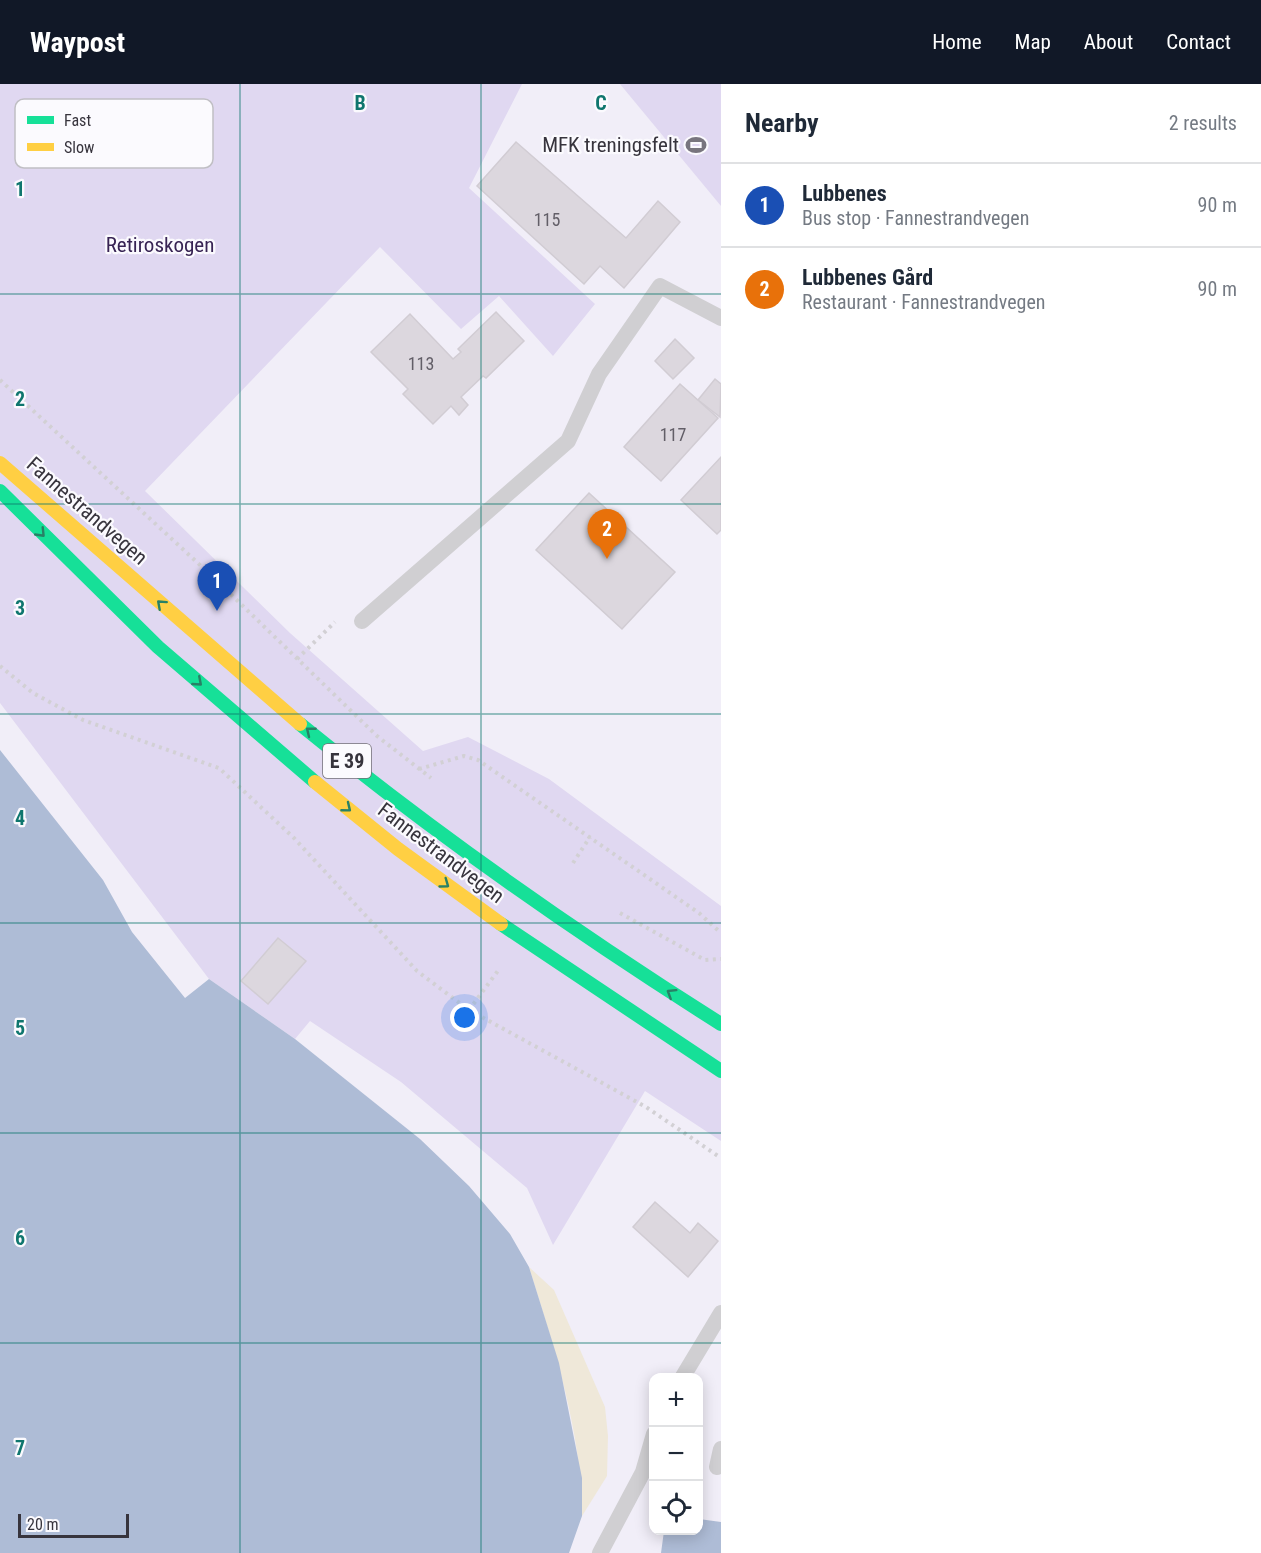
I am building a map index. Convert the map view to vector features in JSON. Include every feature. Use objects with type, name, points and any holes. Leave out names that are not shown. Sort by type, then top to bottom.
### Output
[{"type":"highway","name":"Fannestrandvegen","points":[[0,463],[202,640],[399,803],[610,954],[721,1024]]},
{"type":"highway","name":"Fannestrandvegen","points":[[0,491],[158,647],[273,748],[398,849],[511,931],[721,1071]]},
{"type":"lane","points":[[362,621],[568,441],[599,374],[660,286],[721,318]]},
{"type":"lane","points":[[685,1373],[718,1326]]},
{"type":"lane","points":[[717,1467],[721,1449]]},
{"type":"lane","points":[[600,1553],[643,1472],[649,1451]]},
{"type":"path","points":[[0,380],[377,736],[437,783]]},
{"type":"path","points":[[297,659],[338,618],[362,621]]},
{"type":"path","points":[[0,666],[33,693],[83,720],[219,768],[294,838],[417,970],[469,1010],[646,1107],[721,1158]]},
{"type":"path","points":[[419,769],[464,756],[478,760],[699,913],[721,933]]},
{"type":"path","points":[[573,863],[590,837]]},
{"type":"path","points":[[611,908],[705,960],[721,959]]},
{"type":"path","points":[[469,1010],[500,968]]},
{"type":"green space","name":"Retiroskogen","points":[[0,84],[522,84],[469,188],[595,304],[553,356],[499,296],[461,329],[380,247],[145,491],[290,633],[423,751],[468,737],[549,779],[721,906],[721,1141],[645,1091],[553,1245],[527,1188],[401,1082],[310,1021],[295,1039],[209,979],[0,703]]},
{"type":"green space","name":"MFK treningsfelt","points":[[620,84],[721,84],[721,206]]},
{"type":"sand","points":[[529,1267],[554,1290],[605,1407],[608,1436],[607,1476],[582,1516],[581,1484],[572,1421],[557,1359]]},
{"type":"water","points":[[0,750],[103,880],[132,932],[185,998],[209,979],[295,1039],[420,1139],[469,1186],[510,1234],[529,1267],[559,1363],[582,1478],[582,1516],[569,1553],[0,1553]]},
{"type":"water","points":[[703,1520],[721,1522],[721,1553],[661,1553],[663,1535],[703,1535]]},
{"type":"building","points":[[516,142],[626,238],[658,201],[680,222],[624,288],[600,266],[584,284],[477,186]]},
{"type":"building","points":[[496,312],[524,341],[486,378],[483,376],[461,397],[468,405],[459,415],[451,406],[433,424],[403,394],[408,389],[371,352],[410,314],[453,359],[461,352],[458,349]]},
{"type":"building","points":[[675,339],[694,358],[673,379],[655,361]]},
{"type":"building","points":[[715,379],[721,384],[720,417],[698,400]]},
{"type":"building","points":[[680,384],[718,418],[661,481],[624,447]]},
{"type":"building","points":[[721,457],[721,530],[717,534],[681,500]]},
{"type":"building","points":[[589,493],[675,572],[622,629],[536,550]]},
{"type":"building","points":[[278,938],[306,961],[268,1004],[241,981]]},
{"type":"building","points":[[655,1202],[690,1233],[698,1223],[718,1241],[688,1277],[633,1227]]},
{"type":"traffic: fast","points":[[0,491],[158,647],[315,782]]},
{"type":"traffic: fast","points":[[300,724],[454,843],[612,954],[721,1024]]},
{"type":"traffic: fast","points":[[501,924],[721,1071]]},
{"type":"traffic: slow","points":[[0,463],[300,724]]},
{"type":"traffic: slow","points":[[315,782],[398,849],[501,924]]},
{"type":"place","name":"MFK treningsfelt","points":[[696,145]]},
{"type":"place","name":"Lubbenes Gård","points":[[607,559]]},
{"type":"place","name":"Lubbenes","points":[[217,611]]}]
